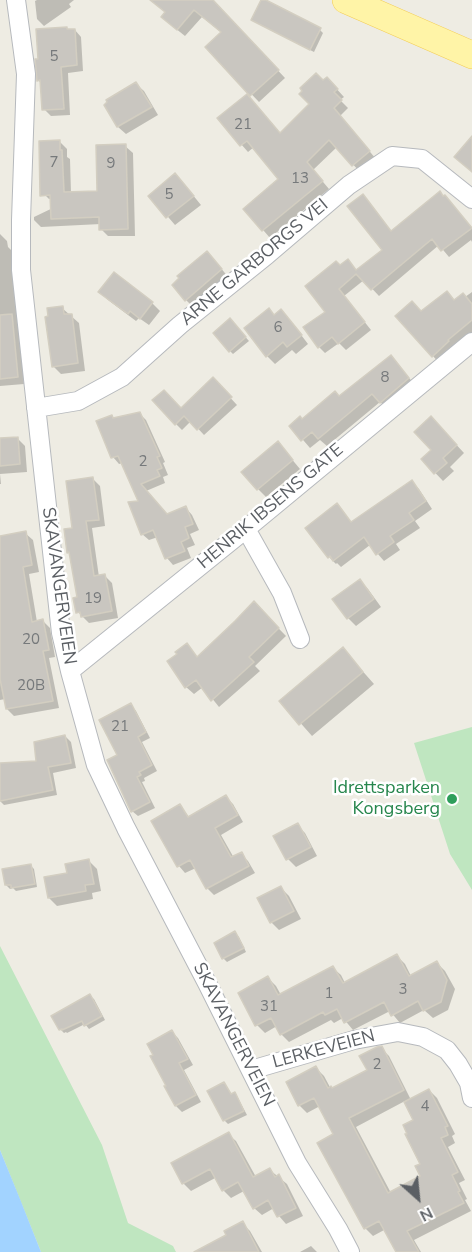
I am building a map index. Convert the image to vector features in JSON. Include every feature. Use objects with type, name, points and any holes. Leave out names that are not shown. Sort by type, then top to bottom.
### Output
[{"type":"main road","points":[[346,0],[472,55]]},
{"type":"street","name":"SKAVANGERVEIEN","points":[[16,0],[26,74],[21,270],[61,633],[70,671],[96,765],[126,828],[297,1163],[350,1252]]},
{"type":"street","name":"ARNE GARBORGS VEI","points":[[36,408],[78,401],[122,377],[180,325],[349,185],[392,156],[422,159],[472,199]]},
{"type":"street","name":"HENRIK IBSENS GATE","points":[[70,671],[472,342]]},
{"type":"street","points":[[246,529],[282,593],[300,639]]},
{"type":"street","name":"LERKEVEIEN","points":[[251,1070],[354,1040],[398,1032],[423,1037],[447,1050],[469,1083],[472,1098]]},
{"type":"green space","name":"Idrettsparken Kongsberg","points":[[472,727],[472,890],[450,854],[414,743]]},
{"type":"green space","points":[[0,946],[102,1145],[128,1223],[173,1246],[176,1252],[41,1252],[0,1150]]},
{"type":"water","points":[[0,1150],[20,1199],[41,1252],[0,1252]]},
{"type":"building","points":[[150,0],[213,0],[279,70],[250,96],[205,47],[221,32],[194,10],[177,30],[161,17],[165,12]]},
{"type":"building","points":[[261,0],[266,0],[321,28],[310,50],[251,20]]},
{"type":"building","points":[[67,27],[67,29],[75,29],[77,65],[61,67],[64,109],[42,110],[40,80],[37,81],[35,59],[38,59],[36,29]]},
{"type":"building","points":[[316,73],[323,80],[327,77],[338,89],[334,92],[342,100],[334,108],[370,151],[352,166],[329,140],[307,162],[323,181],[262,231],[243,209],[278,179],[247,141],[240,146],[217,118],[247,94],[280,133],[309,104],[299,94],[302,91],[300,88]]},
{"type":"building","points":[[136,82],[152,107],[117,127],[104,105],[106,100]]},
{"type":"building","points":[[472,136],[472,172],[454,157]]},
{"type":"building","points":[[60,140],[64,192],[97,191],[96,145],[126,144],[128,229],[99,230],[99,217],[51,219],[50,195],[40,196],[39,141]]},
{"type":"building","points":[[175,173],[194,196],[166,218],[148,196]]},
{"type":"building","points":[[440,191],[472,228],[441,251],[432,239],[371,290],[356,274],[339,289],[365,322],[338,344],[332,337],[318,348],[303,327],[325,312],[305,286],[336,261],[340,265],[348,259],[356,270],[382,250],[347,206],[363,194],[391,231]]},
{"type":"building","points":[[207,251],[222,269],[185,301],[172,285],[179,278],[177,276]]},
{"type":"building","points":[[114,272],[153,302],[140,319],[130,311],[128,314],[98,292]]},
{"type":"building","points":[[447,291],[454,300],[463,293],[472,304],[472,320],[432,357],[395,316],[412,301],[421,311]]},
{"type":"building","points":[[63,306],[64,314],[72,314],[78,363],[52,367],[45,317],[48,316],[47,308]]},
{"type":"building","points":[[269,308],[274,315],[281,309],[302,335],[287,347],[283,342],[266,357],[244,328]]},
{"type":"building","points":[[12,314],[18,377],[0,379],[0,315]]},
{"type":"building","points":[[230,318],[246,337],[229,352],[213,333]]},
{"type":"building","points":[[391,355],[409,378],[380,403],[372,394],[318,439],[312,432],[301,441],[289,426],[300,416],[302,419],[335,391],[339,396]]},
{"type":"building","points":[[213,377],[232,397],[197,430],[184,416],[175,425],[152,400],[164,390],[181,408]]},
{"type":"building","points":[[140,412],[160,456],[157,457],[162,468],[157,470],[160,476],[141,484],[167,514],[186,506],[193,524],[185,527],[189,538],[181,542],[185,551],[165,559],[153,530],[141,535],[128,502],[138,501],[118,456],[111,458],[96,421],[112,415],[113,418]]},
{"type":"building","points":[[431,416],[457,445],[443,458],[447,463],[434,474],[421,459],[431,450],[414,432]]},
{"type":"building","points":[[18,437],[20,464],[0,466],[0,438]]},
{"type":"building","points":[[278,441],[293,460],[257,490],[241,472]]},
{"type":"building","points":[[93,477],[99,520],[86,521],[94,576],[105,574],[112,611],[81,617],[80,612],[76,613],[73,598],[77,597],[64,529],[72,528],[66,481]]},
{"type":"building","points":[[412,480],[426,501],[409,513],[414,520],[390,536],[394,542],[376,555],[364,537],[333,561],[330,556],[328,558],[305,528],[337,503],[351,522]]},
{"type":"building","points":[[26,531],[32,565],[23,567],[32,622],[43,619],[49,650],[43,651],[53,701],[6,709],[0,679],[0,536]]},
{"type":"building","points":[[360,579],[374,599],[347,619],[332,599]]},
{"type":"building","points":[[254,601],[279,628],[249,657],[254,662],[211,701],[196,680],[185,688],[167,661],[187,643],[197,657]]},
{"type":"building","points":[[343,647],[363,672],[299,725],[279,701]]},
{"type":"building","points":[[131,703],[146,732],[138,737],[152,765],[139,772],[141,775],[137,777],[150,802],[131,812],[107,760],[117,755],[99,720]]},
{"type":"building","points":[[65,735],[71,763],[48,767],[53,790],[0,801],[0,763],[36,761],[34,742]]},
{"type":"building","points":[[226,795],[238,815],[215,828],[231,857],[242,852],[249,866],[206,889],[190,860],[177,867],[151,821],[180,804],[188,817]]},
{"type":"building","points":[[298,823],[311,847],[286,860],[273,836]]},
{"type":"building","points":[[89,859],[94,884],[85,885],[86,891],[48,898],[44,877],[67,873],[65,864]]},
{"type":"building","points":[[31,864],[35,884],[11,888],[11,885],[5,885],[2,869]]},
{"type":"building","points":[[281,886],[294,911],[270,923],[257,898]]},
{"type":"building","points":[[235,931],[244,948],[222,959],[214,943]]},
{"type":"building","points":[[397,954],[409,976],[437,961],[447,980],[441,1002],[423,1011],[418,1001],[391,1016],[384,1002],[344,1023],[337,1009],[325,1015],[323,1012],[280,1035],[271,1018],[255,1026],[238,993],[268,976],[278,995],[333,966],[343,983]]},
{"type":"building","points":[[90,994],[102,1016],[84,1026],[82,1021],[59,1030],[51,1016]]},
{"type":"building","points":[[172,1030],[188,1059],[179,1063],[196,1095],[175,1106],[150,1056],[153,1055],[147,1044]]},
{"type":"building","points":[[382,1046],[404,1090],[349,1118],[388,1193],[420,1176],[415,1166],[420,1164],[403,1125],[413,1120],[404,1102],[429,1089],[448,1126],[445,1127],[448,1135],[441,1138],[458,1172],[452,1175],[464,1203],[407,1231],[419,1252],[396,1252],[379,1221],[364,1229],[317,1143],[333,1134],[314,1098],[298,1106],[286,1082],[316,1066],[328,1088],[331,1086],[332,1088],[367,1070],[359,1056]]},
{"type":"building","points":[[224,1082],[231,1094],[235,1092],[244,1111],[223,1121],[207,1091]]},
{"type":"building","points":[[229,1132],[253,1177],[270,1168],[275,1177],[279,1174],[296,1208],[277,1217],[268,1200],[253,1209],[238,1182],[222,1191],[210,1169],[182,1184],[171,1163]]},
{"type":"building","points":[[243,1221],[259,1252],[194,1252],[226,1235],[224,1231]]},
{"type":"place","name":"Idrettsparken Kongsberg","points":[[452,799]]}]
